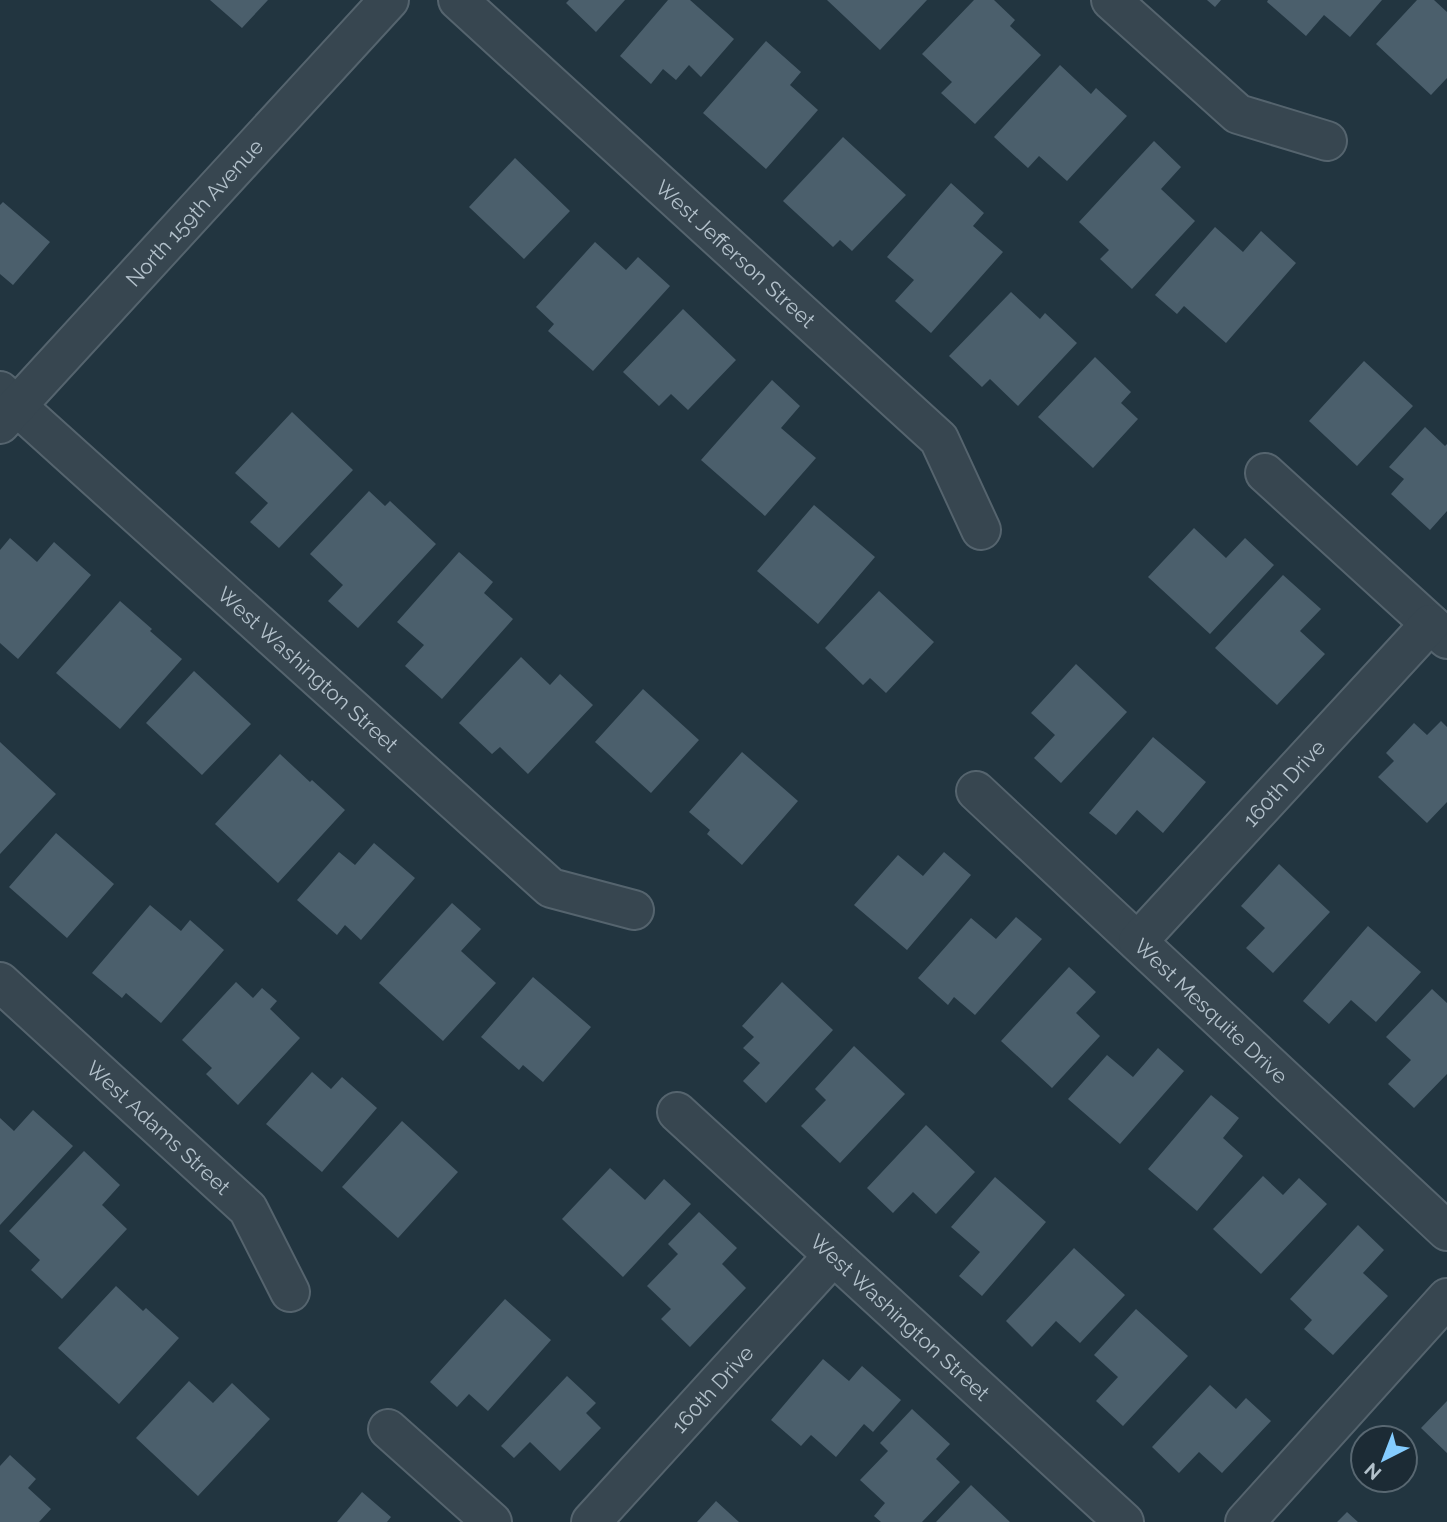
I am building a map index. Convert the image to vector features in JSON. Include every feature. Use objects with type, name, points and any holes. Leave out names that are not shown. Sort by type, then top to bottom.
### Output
[{"type":"street","name":"North 159th Avenue","points":[[6,407],[389,0]]},
{"type":"street","name":"West Jefferson Street","points":[[458,0],[939,439],[981,530]]},
{"type":"street","points":[[1111,0],[1238,114],[1326,141]]},
{"type":"street","name":"West Washington Street","points":[[6,407],[551,888],[634,910]]},
{"type":"street","points":[[1265,473],[1438,631]]},
{"type":"street","name":"160th Drive","points":[[1138,941],[1438,631]]},
{"type":"street","name":"West Mesquite Drive","points":[[976,791],[1447,1231]]},
{"type":"street","name":"West Adams Street","points":[[0,982],[248,1209],[290,1292]]},
{"type":"street","name":"West Washington Street","points":[[677,1112],[1124,1522]]},
{"type":"street","name":"160th Drive","points":[[591,1522],[833,1256]]},
{"type":"street","points":[[1245,1522],[1447,1298]]},
{"type":"street","points":[[388,1429],[492,1522]]},
{"type":"building","points":[[210,0],[268,0],[242,28]]},
{"type":"building","points":[[569,0],[625,0],[596,32],[566,3]]},
{"type":"building","points":[[668,0],[690,0],[734,39],[701,77],[689,65],[676,80],[663,69],[651,84],[620,56]]},
{"type":"building","points":[[827,0],[927,0],[880,50]]},
{"type":"building","points":[[974,0],[994,0],[1015,20],[1010,26],[1041,55],[975,124],[941,93],[952,82],[922,54]]},
{"type":"building","points":[[1207,0],[1221,0],[1215,7]]},
{"type":"building","points":[[1382,0],[1350,37],[1324,15],[1306,36],[1267,2]]},
{"type":"building","points":[[1417,0],[1434,0],[1447,12],[1447,78],[1431,95],[1376,44]]},
{"type":"building","points":[[766,41],[801,72],[790,85],[818,110],[766,169],[703,113]]},
{"type":"building","points":[[1060,65],[1091,94],[1096,88],[1127,116],[1067,181],[1039,156],[1028,168],[994,137]]},
{"type":"building","points":[[843,137],[906,195],[852,251],[840,240],[833,247],[783,201]]},
{"type":"building","points":[[1154,141],[1181,167],[1161,189],[1195,221],[1132,289],[1100,259],[1109,250],[1079,222]]},
{"type":"building","points":[[515,158],[570,211],[524,259],[469,207]]},
{"type":"building","points":[[951,183],[984,213],[973,226],[1003,252],[931,333],[895,301],[914,280],[887,257]]},
{"type":"building","points":[[3,202],[50,242],[13,285],[0,274],[0,205]]},
{"type":"building","points":[[1215,227],[1243,252],[1261,231],[1296,263],[1226,343],[1184,306],[1177,314],[1155,295]]},
{"type":"building","points":[[595,242],[626,270],[638,257],[670,286],[593,371],[548,331],[554,324],[536,307]]},
{"type":"building","points":[[1011,292],[1040,319],[1045,313],[1077,343],[1018,406],[990,379],[982,387],[949,356]]},
{"type":"building","points":[[683,309],[736,360],[688,410],[671,394],[659,406],[623,372]]},
{"type":"building","points":[[1095,357],[1131,392],[1121,403],[1138,419],[1093,468],[1038,417]]},
{"type":"building","points":[[1364,361],[1413,406],[1357,466],[1309,421]]},
{"type":"building","points":[[772,380],[800,406],[781,428],[816,458],[765,516],[701,460]]},
{"type":"building","points":[[292,412],[353,470],[279,548],[250,522],[268,503],[235,473]]},
{"type":"building","points":[[1425,427],[1445,446],[1447,444],[1447,511],[1430,530],[1391,494],[1404,479],[1389,467]]},
{"type":"building","points":[[369,491],[385,506],[390,501],[436,544],[358,628],[328,601],[343,585],[310,554]]},
{"type":"building","points":[[814,505],[875,557],[818,624],[757,571]]},
{"type":"building","points":[[1194,528],[1226,558],[1245,538],[1274,565],[1210,634],[1148,577]]},
{"type":"building","points":[[10,538],[37,562],[54,542],[91,575],[18,659],[0,643],[0,550]]},
{"type":"building","points":[[459,552],[493,582],[484,593],[513,619],[442,699],[405,666],[424,645],[397,622]]},
{"type":"building","points":[[1283,575],[1321,609],[1300,631],[1325,654],[1277,705],[1215,648]]},
{"type":"building","points":[[879,591],[934,642],[886,693],[870,678],[863,685],[825,648]]},
{"type":"building","points":[[120,601],[182,659],[120,729],[56,673]]},
{"type":"building","points":[[521,657],[550,685],[560,674],[593,705],[528,774],[500,747],[492,754],[459,723]]},
{"type":"building","points":[[1076,664],[1127,712],[1061,783],[1034,758],[1055,735],[1031,713]]},
{"type":"building","points":[[194,671],[251,724],[202,775],[146,723]]},
{"type":"building","points":[[643,689],[699,740],[651,793],[595,742]]},
{"type":"building","points":[[1441,721],[1447,727],[1447,802],[1427,823],[1378,777],[1394,761],[1386,753],[1414,723],[1427,735]]},
{"type":"building","points":[[1153,737],[1206,782],[1163,833],[1137,810],[1116,835],[1089,813]]},
{"type":"building","points":[[0,742],[56,794],[0,854]]},
{"type":"building","points":[[742,752],[798,801],[742,865],[707,834],[710,830],[689,812]]},
{"type":"building","points":[[280,754],[345,810],[278,883],[215,824]]},
{"type":"building","points":[[56,833],[114,884],[67,938],[9,887]]},
{"type":"building","points":[[374,843],[415,878],[361,940],[345,925],[337,935],[297,900],[339,852],[355,865]]},
{"type":"building","points":[[944,852],[971,875],[907,950],[854,905],[898,855],[923,876]]},
{"type":"building","points":[[1279,864],[1330,912],[1273,973],[1246,948],[1265,928],[1241,906]]},
{"type":"building","points":[[452,903],[481,929],[461,951],[496,983],[443,1041],[379,983]]},
{"type":"building","points":[[150,905],[181,931],[190,920],[224,950],[161,1023],[126,993],[122,998],[92,973]]},
{"type":"building","points":[[1016,917],[1042,939],[975,1015],[954,997],[948,1005],[918,978],[971,918],[996,939]]},
{"type":"building","points":[[1368,926],[1421,972],[1376,1022],[1351,1000],[1329,1024],[1303,1001]]},
{"type":"building","points":[[1069,967],[1096,992],[1076,1013],[1100,1036],[1052,1088],[1001,1041]]},
{"type":"building","points":[[533,977],[591,1027],[543,1082],[523,1065],[519,1070],[481,1037]]},
{"type":"building","points":[[236,982],[253,998],[262,988],[277,1001],[270,1009],[300,1038],[238,1105],[206,1074],[212,1068],[182,1040]]},
{"type":"building","points":[[782,982],[833,1030],[766,1103],[743,1081],[760,1063],[743,1048],[754,1037],[742,1026]]},
{"type":"building","points":[[1432,989],[1447,1003],[1447,1074],[1414,1108],[1388,1084],[1411,1060],[1386,1037]]},
{"type":"building","points":[[854,1046],[905,1094],[840,1163],[801,1126],[826,1100],[815,1089]]},
{"type":"building","points":[[1158,1048],[1184,1071],[1120,1144],[1068,1099],[1107,1055],[1133,1077]]},
{"type":"building","points":[[312,1072],[331,1089],[342,1077],[377,1108],[322,1172],[266,1124]]},
{"type":"building","points":[[1211,1095],[1239,1118],[1223,1138],[1243,1156],[1197,1211],[1148,1169]]},
{"type":"building","points":[[33,1110],[73,1146],[0,1225],[0,1118],[14,1131]]},
{"type":"building","points":[[402,1121],[458,1172],[398,1238],[342,1187]]},
{"type":"building","points":[[926,1125],[975,1172],[936,1214],[913,1192],[893,1213],[867,1188]]},
{"type":"building","points":[[84,1151],[120,1185],[102,1205],[127,1229],[62,1299],[31,1270],[40,1260],[9,1231]]},
{"type":"building","points":[[610,1168],[645,1200],[664,1179],[691,1204],[623,1277],[562,1219]]},
{"type":"building","points":[[1263,1176],[1283,1195],[1299,1178],[1327,1204],[1261,1274],[1213,1229]]},
{"type":"building","points":[[995,1177],[1046,1222],[982,1296],[959,1276],[980,1252],[951,1227]]},
{"type":"building","points":[[699,1212],[737,1248],[722,1264],[746,1288],[690,1347],[661,1319],[671,1309],[647,1286],[678,1254],[668,1244]]},
{"type":"building","points":[[1358,1225],[1384,1250],[1363,1273],[1388,1296],[1333,1355],[1304,1329],[1312,1320],[1290,1299]]},
{"type":"building","points":[[1074,1248],[1125,1295],[1080,1343],[1056,1321],[1032,1347],[1006,1321]]},
{"type":"building","points":[[116,1286],[143,1311],[146,1308],[179,1338],[119,1404],[58,1348]]},
{"type":"building","points":[[505,1299],[551,1340],[488,1411],[469,1394],[457,1407],[430,1382]]},
{"type":"building","points":[[1136,1309],[1188,1356],[1123,1426],[1096,1401],[1118,1377],[1094,1355]]},
{"type":"building","points":[[823,1359],[849,1381],[862,1366],[901,1400],[873,1432],[864,1424],[836,1457],[811,1435],[801,1446],[771,1420]]},
{"type":"building","points":[[567,1376],[596,1403],[586,1413],[601,1428],[560,1471],[530,1442],[514,1458],[501,1446]]},
{"type":"building","points":[[189,1381],[213,1403],[232,1383],[270,1419],[198,1496],[136,1438]]},
{"type":"building","points":[[1210,1385],[1236,1409],[1246,1398],[1271,1421],[1222,1473],[1199,1452],[1179,1473],[1152,1447]]},
{"type":"building","points":[[1447,1401],[1447,1453],[1421,1428]]},
{"type":"building","points":[[912,1409],[950,1444],[936,1459],[960,1482],[922,1522],[881,1522],[874,1516],[885,1503],[860,1480],[888,1451],[880,1443]]},
{"type":"building","points":[[10,1455],[36,1479],[28,1488],[51,1509],[39,1522],[0,1522],[0,1466]]},
{"type":"building","points":[[971,1485],[1010,1522],[936,1522]]},
{"type":"building","points":[[362,1492],[391,1517],[387,1522],[337,1522]]},
{"type":"building","points":[[716,1501],[739,1522],[697,1522]]},
{"type":"building","points":[[1347,1512],[1358,1522],[1337,1522]]}]
